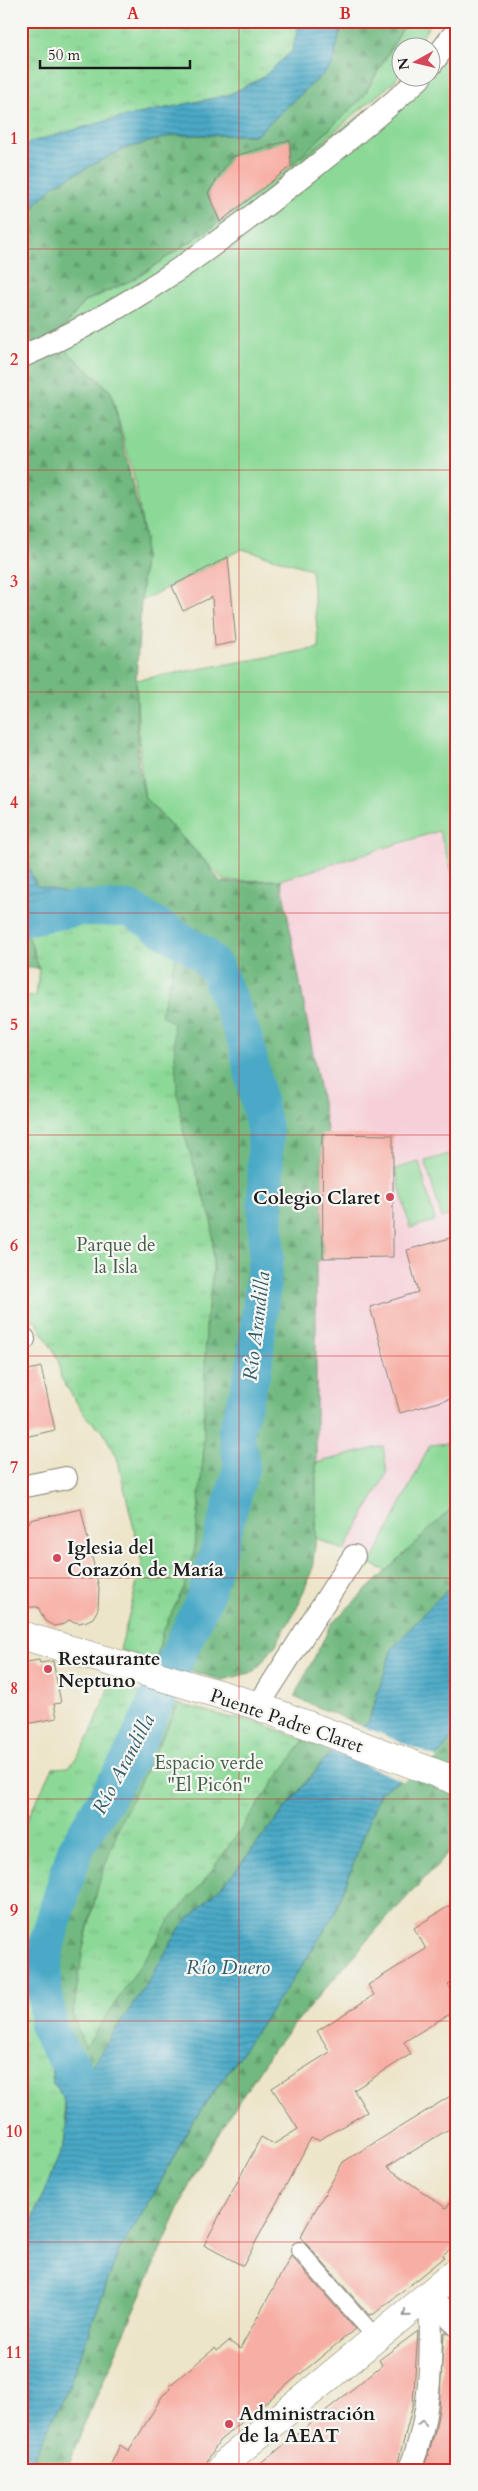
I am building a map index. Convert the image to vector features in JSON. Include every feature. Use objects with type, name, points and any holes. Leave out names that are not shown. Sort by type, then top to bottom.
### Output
[{"type":"street","points":[[440,53],[457,30]]},
{"type":"street","points":[[21,357],[89,326],[187,266],[387,109],[409,88]]},
{"type":"street","points":[[21,1487],[66,1478]]},
{"type":"street","points":[[258,1706],[354,1556]]},
{"type":"street","name":"Puente Padre Claret","points":[[21,1635],[258,1706],[457,1781]]},
{"type":"street","points":[[299,2250],[377,2338]]},
{"type":"street","points":[[221,2470],[228,2461],[457,2271]]},
{"type":"street","points":[[430,2294],[457,2325]]},
{"type":"street","points":[[409,2470],[418,2449],[432,2358],[430,2294]]},
{"type":"shaded area","name":"Colegio Claret","points":[[440,832],[457,888],[457,1503],[387,1571],[316,1538],[316,1263],[323,1258],[322,1136],[327,1135],[281,880]]},
{"type":"green space","points":[[21,21],[300,21],[292,51],[262,78],[228,95],[110,120],[31,142],[21,149]]},
{"type":"green space","points":[[343,21],[407,21],[397,38],[390,38],[390,50],[363,97],[291,166],[290,141],[208,193],[220,222],[136,278],[84,302],[52,343],[57,342],[111,392],[145,539],[136,680],[138,763],[145,798],[209,866],[221,883],[281,880],[328,1135],[322,1136],[323,1258],[316,1263],[316,1538],[312,1570],[297,1608],[275,1646],[254,1672],[222,1680],[156,1661],[162,1633],[184,1587],[194,1554],[203,1459],[206,1321],[213,1270],[212,1222],[184,1134],[161,1015],[180,940],[130,909],[81,908],[35,885],[21,845],[21,219],[56,184],[123,149],[174,135],[256,135],[332,66]]},
{"type":"green space","points":[[407,21],[432,21],[422,38],[397,38]]},
{"type":"green space","points":[[457,44],[457,608],[454,608],[457,609],[457,888],[439,831],[281,880],[224,881],[145,798],[140,760],[136,680],[319,648],[311,569],[242,549],[141,601],[145,539],[134,478],[111,392],[98,378],[52,344],[84,302],[136,278],[220,222],[291,166],[363,97],[390,50],[390,85],[302,158],[397,88],[440,88],[440,57]]},
{"type":"green space","name":"Parque de la Isla","points":[[81,908],[130,909],[180,940],[161,1015],[173,1023],[177,1090],[184,1134],[212,1222],[213,1270],[206,1321],[203,1459],[194,1554],[184,1587],[162,1633],[156,1661],[120,1650],[142,1563],[117,1457],[102,1430],[86,1417],[61,1378],[58,1359],[35,1320],[27,1321],[21,1306],[21,997],[36,996],[39,968],[30,940],[21,929],[21,918]]},
{"type":"green space","points":[[21,929],[30,940],[39,968],[21,968]]},
{"type":"green space","points":[[457,1152],[457,1213],[442,1218],[425,1161]]},
{"type":"green space","points":[[419,1162],[435,1221],[410,1228],[395,1169]]},
{"type":"green space","points":[[457,1442],[457,1503],[387,1571],[371,1564],[430,1445]]},
{"type":"green space","points":[[383,1446],[387,1473],[344,1551],[316,1538],[316,1463]]},
{"type":"green space","points":[[457,1503],[457,1583],[435,1601],[374,1702],[368,1723],[363,1726],[294,1697],[332,1623]]},
{"type":"green space","points":[[110,1683],[158,1698],[122,1771],[78,1845],[50,1935],[45,1963],[47,2027],[53,2084],[63,2097],[66,2125],[64,2144],[21,2248],[21,1831],[53,1768],[69,1767],[83,1748]]},
{"type":"green space","points":[[158,1698],[179,1704],[126,1813],[100,1881],[87,1930],[73,2015],[171,1919],[202,1884],[304,1740],[331,1751],[231,1876],[180,1928],[148,1982],[83,2079],[56,2030],[47,2027],[48,2016],[43,1979],[47,1943],[75,1850],[130,1758]]},
{"type":"green space","name":"Espacio verde \"El Picón\"","points":[[179,1704],[227,1717],[261,1723],[304,1740],[202,1884],[171,1919],[85,2048],[73,2015],[83,1949],[99,1883],[121,1821]]},
{"type":"green space","points":[[457,1732],[457,1844],[378,1928],[273,2049],[196,2170],[83,2427],[67,2470],[27,2470],[67,2391],[118,2253],[158,2187],[190,2126],[302,1966],[335,1913],[380,1792],[437,1757]]},
{"type":"water","points":[[300,21],[343,21],[332,66],[256,135],[174,135],[123,149],[56,184],[21,219],[21,149],[31,142],[110,120],[228,95],[262,78],[292,51]]},
{"type":"water","points":[[21,845],[35,885],[130,909],[148,922],[79,917],[21,924]]},
{"type":"water","name":"Río Duero","points":[[457,1583],[457,1732],[437,1757],[380,1792],[335,1913],[302,1966],[190,2126],[158,2187],[118,2253],[67,2391],[27,2470],[21,2470],[21,2248],[64,2144],[67,2122],[63,2097],[53,2084],[47,2027],[56,2030],[83,2079],[148,1982],[180,1928],[231,1876],[341,1739],[368,1723],[392,1649],[435,1601]]},
{"type":"pier","points":[[360,1725],[439,1758],[403,1781],[328,1750],[339,1737]]},
{"type":"building","points":[[290,140],[291,166],[220,222],[208,193],[231,157]]},
{"type":"building","points":[[228,557],[236,642],[215,646],[212,597],[183,611],[172,586]]},
{"type":"building","points":[[322,1134],[393,1135],[393,1257],[323,1258]]},
{"type":"building","points":[[457,1236],[457,1397],[400,1413],[370,1307],[418,1292],[407,1250]]},
{"type":"building","points":[[41,1367],[55,1430],[21,1438],[21,1372]]},
{"type":"building","name":"Iglesia del Corazón de María","points":[[81,1509],[99,1588],[98,1609],[93,1618],[87,1621],[79,1623],[68,1620],[65,1624],[54,1626],[45,1621],[38,1607],[21,1607],[21,1523],[29,1523],[30,1520]]},
{"type":"building","points":[[39,1660],[40,1663],[53,1661],[61,1703],[54,1704],[57,1718],[21,1725],[21,1663]]},
{"type":"building","points":[[457,1901],[457,1980],[448,1985],[457,1999],[457,2009],[404,2042],[411,2054],[354,2090],[367,2112],[319,2140],[311,2138],[243,2266],[204,2245],[261,2137],[274,2144],[298,2129],[272,2088],[330,2052],[317,2031],[374,1995],[368,1985],[426,1949],[414,1928]]},
{"type":"building","points":[[457,2092],[457,2124],[387,2167],[446,2208],[457,2194],[457,2242],[443,2255],[444,2257],[374,2314],[369,2315],[301,2238],[304,2230],[343,2162]]},
{"type":"building","points":[[291,2256],[355,2329],[219,2441],[202,2470],[108,2470],[120,2445],[129,2451],[163,2395],[171,2389],[169,2386],[215,2348],[217,2351],[229,2341],[240,2349]]},
{"type":"building","points":[[418,2331],[413,2405],[396,2470],[253,2470],[382,2365],[379,2360]]},
{"type":"building","points":[[446,2332],[457,2338],[457,2470],[423,2470],[435,2432],[439,2409],[444,2333]]},
{"type":"waterway","name":"Río Arandilla","points":[[21,918],[81,908],[130,909],[202,953],[217,970],[246,1042],[265,1133],[266,1254],[254,1368],[236,1431],[242,1465],[206,1594],[130,1758],[75,1850],[47,1943],[43,1979],[48,2016],[47,2027],[63,2055],[74,2068]]},
{"type":"place","name":"Colegio Claret","points":[[390,1197]]},
{"type":"place","name":"Iglesia del Corazón de María","points":[[57,1558]]},
{"type":"place","name":"Restaurante Neptuno","points":[[48,1669]]},
{"type":"place","name":"Administración de la AEAT","points":[[229,2424]]}]
